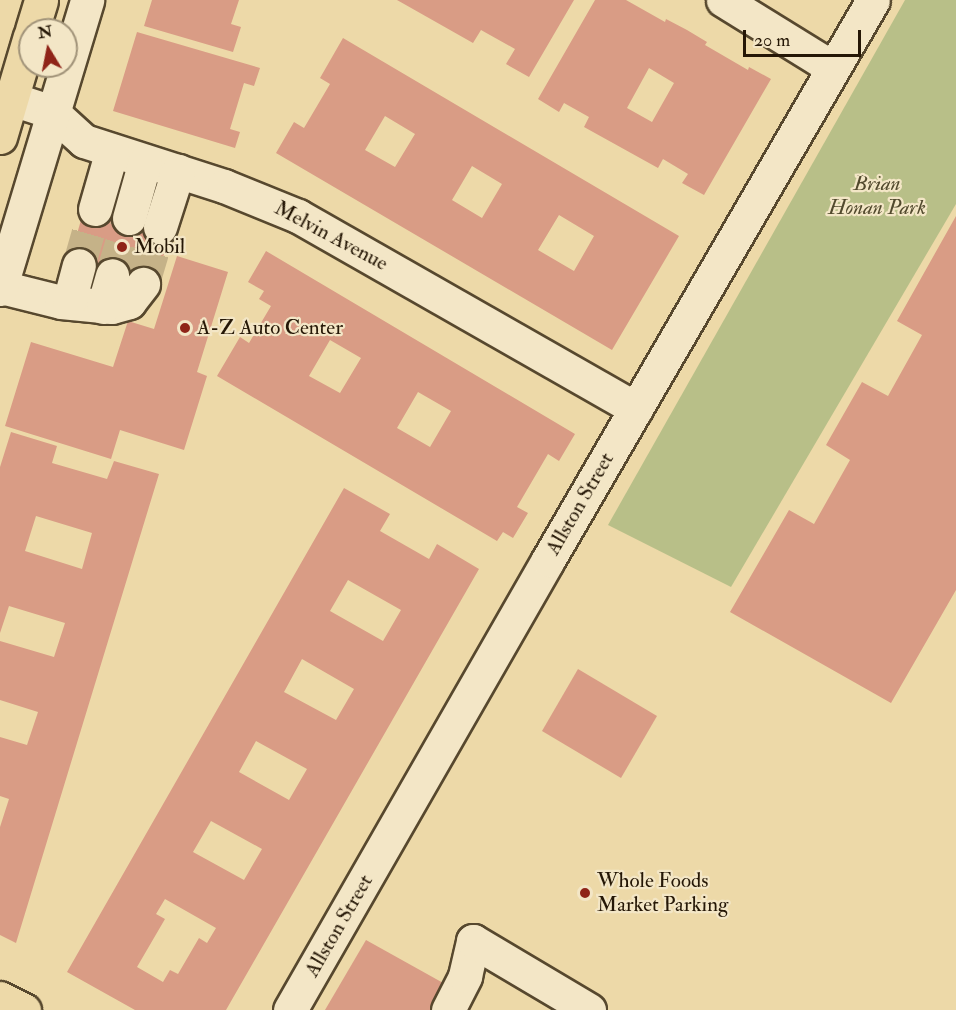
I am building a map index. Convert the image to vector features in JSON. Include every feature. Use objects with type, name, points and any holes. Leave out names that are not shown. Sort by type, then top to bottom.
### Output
[{"type":"main road","points":[[36,18],[41,0]]},
{"type":"main road","points":[[0,137],[18,78]]},
{"type":"main road","points":[[0,998],[24,1010]]},
{"type":"street","points":[[87,0],[0,288],[103,307],[121,306],[129,302],[143,284]]},
{"type":"street","points":[[723,0],[833,68]]},
{"type":"street","name":"Allston Street","points":[[290,1010],[873,0]]},
{"type":"street","name":"Melvin Avenue","points":[[12,99],[52,112],[84,141],[266,201],[329,232],[636,409]]},
{"type":"street","points":[[95,209],[112,150]]},
{"type":"street","points":[[129,218],[145,161]]},
{"type":"street","points":[[160,227],[178,171]]},
{"type":"street","points":[[69,302],[79,265]]},
{"type":"street","points":[[103,307],[112,274]]},
{"type":"street","points":[[448,1010],[465,976],[473,941],[580,1008]]},
{"type":"green space","name":"Brian Honan Park","points":[[905,0],[956,0],[956,204],[731,587],[608,525]]},
{"type":"building","points":[[152,0],[239,0],[231,24],[241,27],[233,52],[144,26]]},
{"type":"building","points":[[397,0],[574,0],[529,77],[506,64],[515,49],[481,30],[473,43]]},
{"type":"building","points":[[595,0],[626,0],[665,22],[666,19],[687,30],[707,42],[705,45],[748,70],[749,67],[771,79],[704,195],[682,183],[688,174],[663,159],[658,168],[584,127],[589,117],[564,103],[559,112],[538,99]],"holes":[[[649,68],[674,83],[652,122],[627,108]]]},
{"type":"building","points":[[137,32],[260,68],[254,86],[244,83],[230,129],[240,132],[235,148],[113,111]]},
{"type":"building","points":[[343,38],[679,236],[612,350],[276,153],[294,122],[304,128],[330,84],[320,78]],"holes":[[[385,116],[415,134],[395,167],[365,150]],[[472,166],[502,184],[482,218],[452,200]],[[559,215],[594,236],[574,271],[538,250]]]},
{"type":"building","points":[[85,206],[171,231],[154,287],[69,262]]},
{"type":"building","points":[[956,216],[956,590],[891,703],[730,612],[789,510],[814,524],[850,460],[826,445],[862,382],[888,396],[922,335],[897,321]]},
{"type":"building","points":[[266,251],[575,434],[559,461],[548,454],[517,507],[528,513],[513,538],[503,532],[497,541],[217,376],[240,337],[249,343],[271,306],[259,299],[264,291],[248,282]],"holes":[[[330,340],[361,358],[340,393],[309,376]],[[418,392],[451,411],[430,447],[397,428]]]},
{"type":"building","points":[[177,256],[228,272],[197,372],[207,376],[184,450],[120,430],[111,459],[5,426],[31,342],[113,367],[128,321],[154,329]]},
{"type":"building","points":[[11,432],[57,446],[52,463],[107,479],[114,461],[159,474],[16,943],[0,935],[0,827],[9,799],[0,796],[0,737],[27,745],[38,712],[0,700],[0,641],[54,657],[65,623],[9,606],[0,633],[0,467]],"holes":[[[36,516],[92,533],[82,569],[25,551]]]},
{"type":"building","points":[[344,488],[390,514],[380,531],[429,559],[437,544],[479,569],[226,1010],[135,1010],[67,972]],"holes":[[[348,580],[401,610],[383,641],[330,611]],[[302,659],[354,689],[336,720],[284,692]],[[256,741],[307,769],[289,800],[239,772]],[[211,821],[262,849],[244,880],[193,852]],[[165,899],[216,928],[207,943],[199,938],[178,974],[170,970],[163,982],[137,967],[165,919],[156,914]]]},
{"type":"building","points":[[578,669],[657,716],[621,778],[542,731]]},
{"type":"building","points":[[366,940],[445,984],[430,1010],[325,1010]]},
{"type":"tunnel","points":[[79,265],[95,209]]},
{"type":"tunnel","points":[[112,275],[129,218]]},
{"type":"tunnel","points":[[143,284],[160,227]]},
{"type":"place","name":"Mobil","points":[[122,247]]},
{"type":"place","name":"A-Z Auto Center","points":[[185,328]]},
{"type":"place","name":"Whole Foods Market Parking","points":[[585,893]]}]
